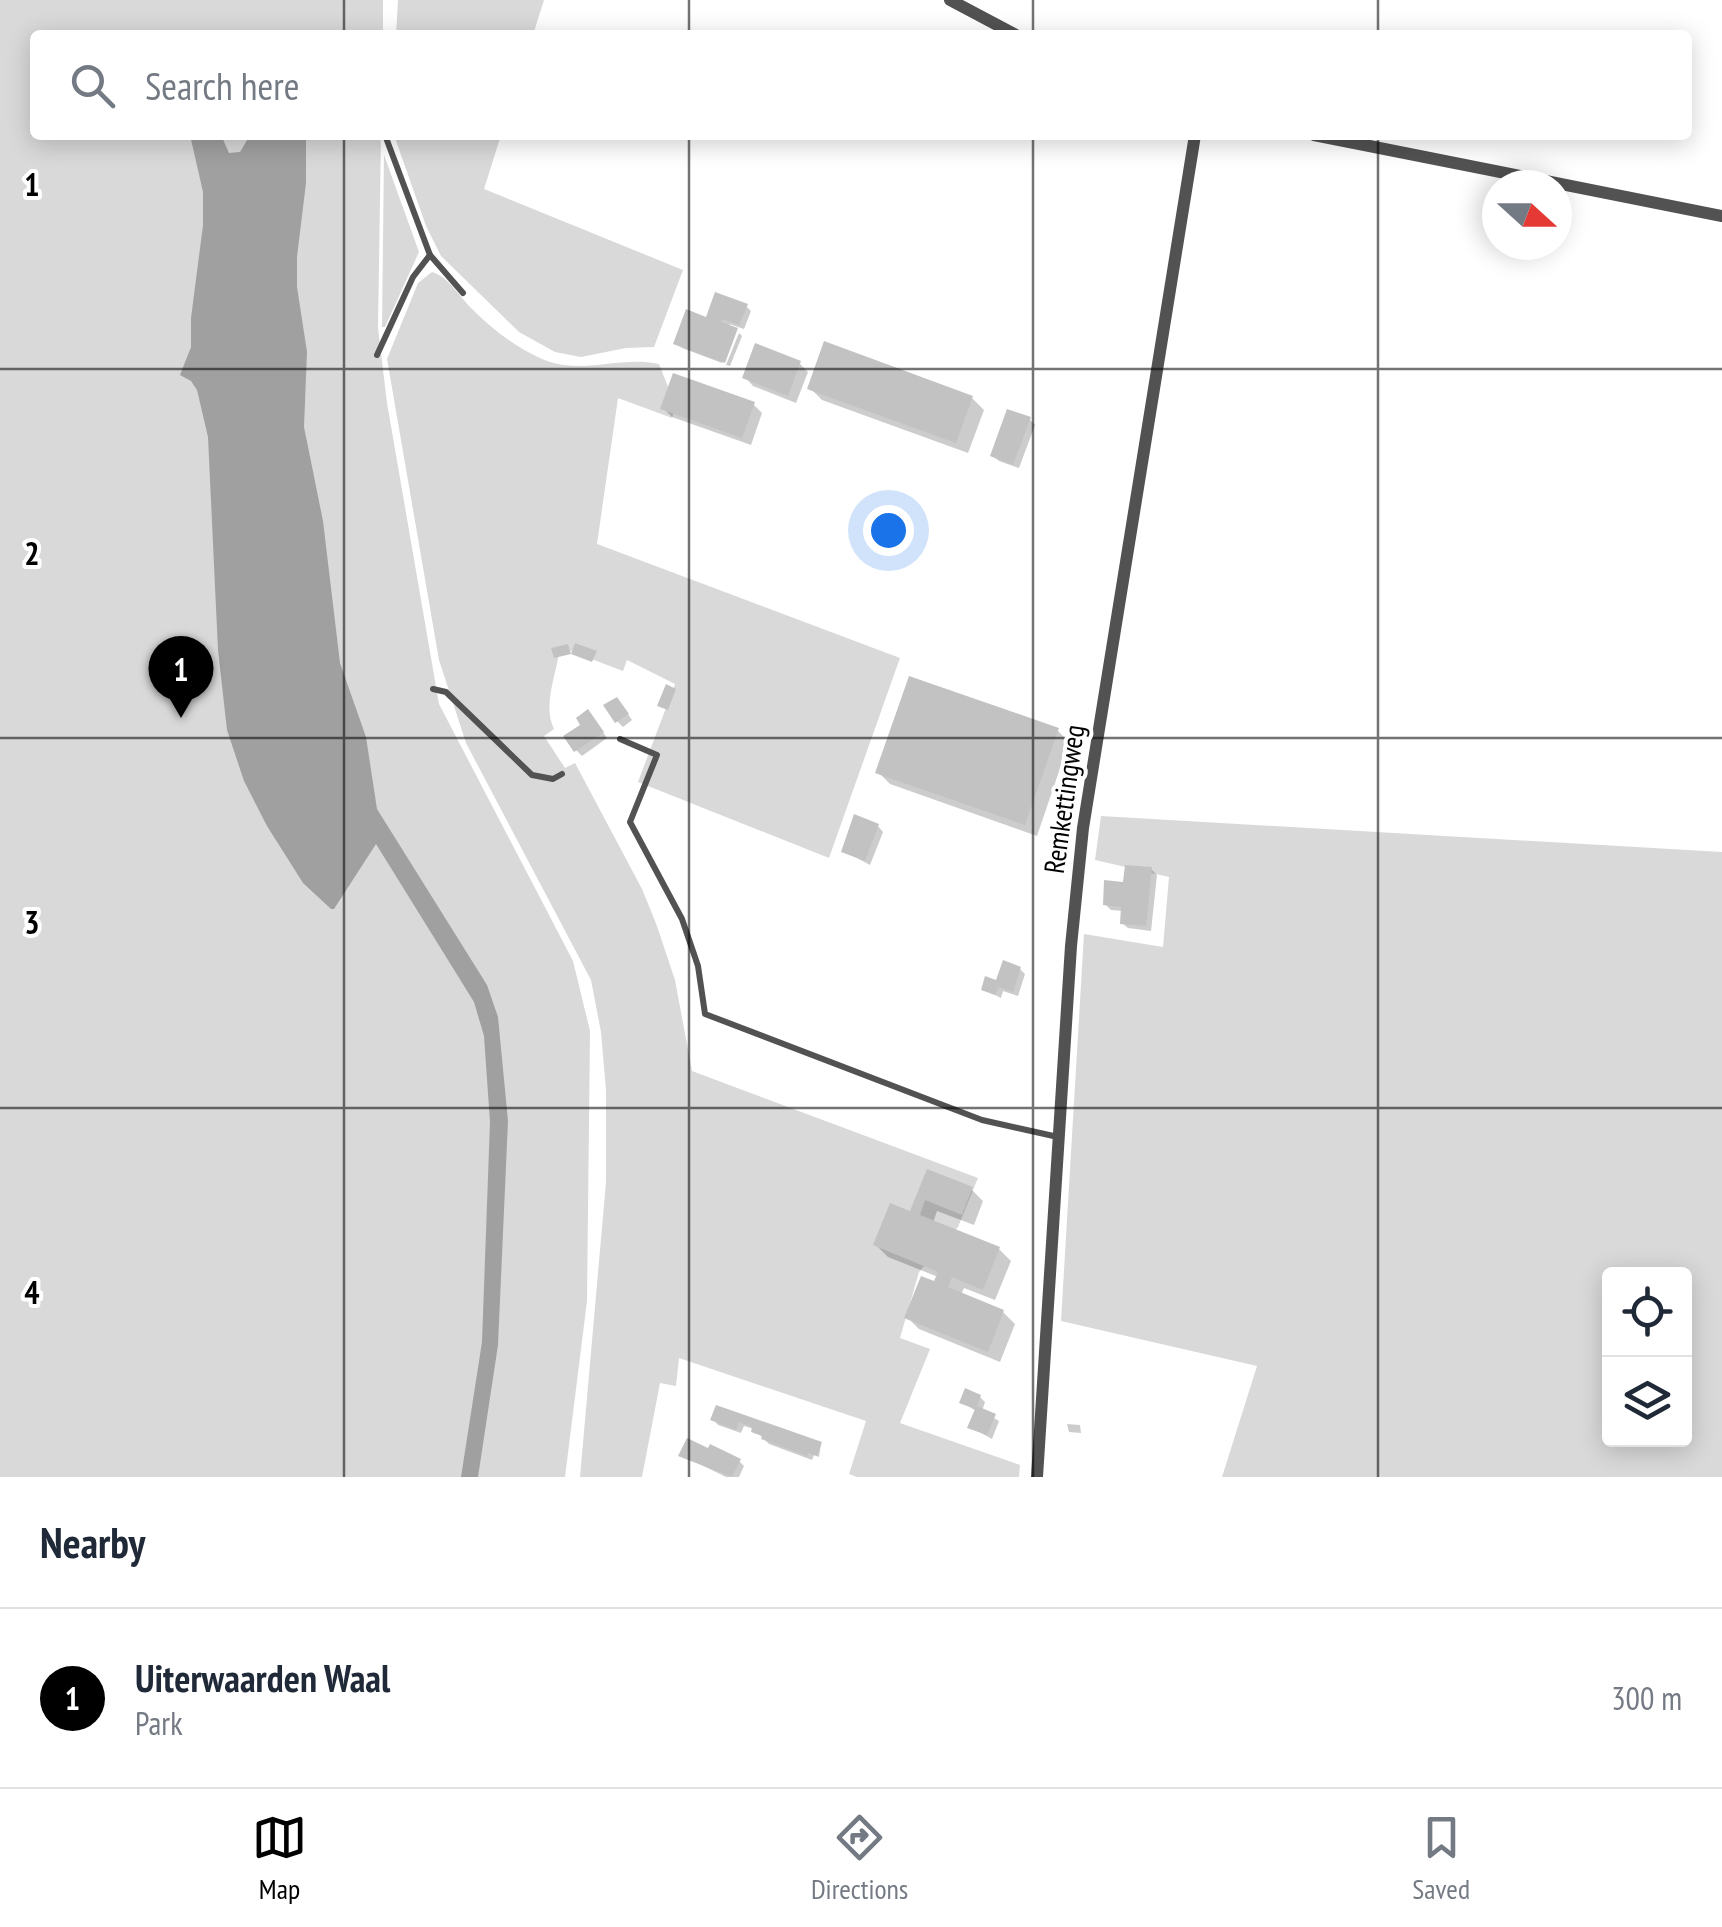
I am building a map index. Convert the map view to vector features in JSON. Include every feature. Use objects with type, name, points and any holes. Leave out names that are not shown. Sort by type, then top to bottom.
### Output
[{"type":"street","points":[[950,0],[1007,30]]},
{"type":"street","name":"Remkettingweg","points":[[1037,1477],[1071,946],[1083,828],[1194,140]]},
{"type":"street","points":[[1339,140],[1722,216]]},
{"type":"lane","points":[[386,140],[430,255],[463,292]]},
{"type":"lane","points":[[377,356],[413,277],[430,255]]},
{"type":"lane","points":[[433,688],[446,692],[532,775],[553,779],[562,774]]},
{"type":"lane","points":[[620,739],[657,755],[630,822],[682,919],[698,966],[705,1014],[982,1120],[1059,1137]]},
{"type":"shaded area","points":[[0,0],[383,0],[383,30],[30,30],[30,140],[381,140],[378,328],[387,403],[439,704],[573,961],[590,1031],[587,1301],[565,1477],[0,1477]]},
{"type":"shaded area","points":[[398,0],[544,0],[535,30],[396,30]]},
{"type":"shaded area","points":[[191,140],[223,140],[229,153],[240,152],[247,140],[306,140],[306,183],[297,257],[297,287],[307,352],[304,427],[323,521],[340,663],[366,737],[377,809],[487,985],[498,1017],[508,1121],[498,1345],[478,1477],[461,1477],[482,1342],[490,1122],[484,1036],[474,1002],[376,844],[331,909],[303,883],[267,826],[244,781],[227,730],[218,650],[208,437],[197,390],[180,375],[191,347],[203,192]]},
{"type":"shaded area","points":[[396,140],[499,140],[484,189],[683,270],[654,347],[581,357],[555,352],[519,332],[441,256],[426,226]]},
{"type":"shaded area","points":[[384,155],[419,252],[382,327]]},
{"type":"shaded area","points":[[432,272],[449,282],[496,330],[542,359],[572,366],[659,364],[676,407],[672,418],[618,398],[597,544],[900,658],[829,858],[638,782],[675,684],[627,660],[623,671],[560,647],[549,709],[554,729],[544,736],[565,768],[575,763],[642,889],[675,980],[692,1071],[978,1178],[958,1227],[919,1272],[900,1338],[930,1349],[900,1423],[1020,1465],[1019,1477],[857,1477],[849,1474],[866,1421],[679,1358],[676,1386],[660,1383],[642,1477],[580,1477],[606,1182],[606,1090],[601,1032],[591,980],[466,743],[439,660],[387,359],[418,283]]},
{"type":"shaded area","points":[[1101,816],[1722,852],[1722,1477],[1222,1477],[1257,1366],[1061,1321],[1084,934],[1163,947],[1169,877],[1095,860]]},
{"type":"building","points":[[715,292],[748,304],[739,325],[722,319],[721,322],[738,328],[725,363],[673,344],[686,309],[706,317]]},
{"type":"building","points":[[824,341],[973,396],[956,443],[807,389]]},
{"type":"building","points":[[755,343],[801,361],[788,396],[742,378]]},
{"type":"building","points":[[673,373],[755,402],[742,438],[660,409]]},
{"type":"building","points":[[1007,409],[1031,417],[1013,465],[990,456]]},
{"type":"building","points":[[575,643],[597,651],[592,662],[571,654]]},
{"type":"building","points":[[568,644],[571,654],[554,658],[551,648]]},
{"type":"building","points":[[909,676],[1059,728],[1025,825],[875,773]]},
{"type":"building","points":[[666,684],[676,689],[668,710],[657,706]]},
{"type":"building","points":[[617,697],[629,714],[615,723],[603,705]]},
{"type":"building","points":[[588,709],[604,732],[574,752],[563,736],[580,725],[576,718]]},
{"type":"building","points":[[854,814],[879,824],[865,861],[841,852]]},
{"type":"building","points":[[1125,865],[1152,867],[1146,926],[1120,924],[1121,907],[1103,905],[1104,880],[1123,882]]},
{"type":"building","points":[[1003,960],[1021,967],[1013,992],[998,987],[995,995],[981,990],[985,976],[996,980]]},
{"type":"building","points":[[927,1169],[973,1187],[962,1215],[925,1200],[920,1215],[1000,1247],[983,1290],[952,1277],[948,1287],[1004,1310],[988,1352],[904,1318],[921,1276],[934,1281],[938,1272],[873,1245],[890,1203],[910,1211]]},
{"type":"building","points":[[965,1388],[981,1395],[977,1406],[996,1414],[987,1435],[967,1428],[975,1409],[959,1403]]},
{"type":"building","points":[[716,1405],[822,1442],[817,1456],[761,1439],[762,1436],[751,1432],[752,1427],[739,1422],[736,1430],[710,1420]]},
{"type":"building","points":[[687,1438],[741,1459],[732,1477],[678,1456]]},
{"type":"place","name":"Uiterwaarden Waal","points":[[181,718]]}]
